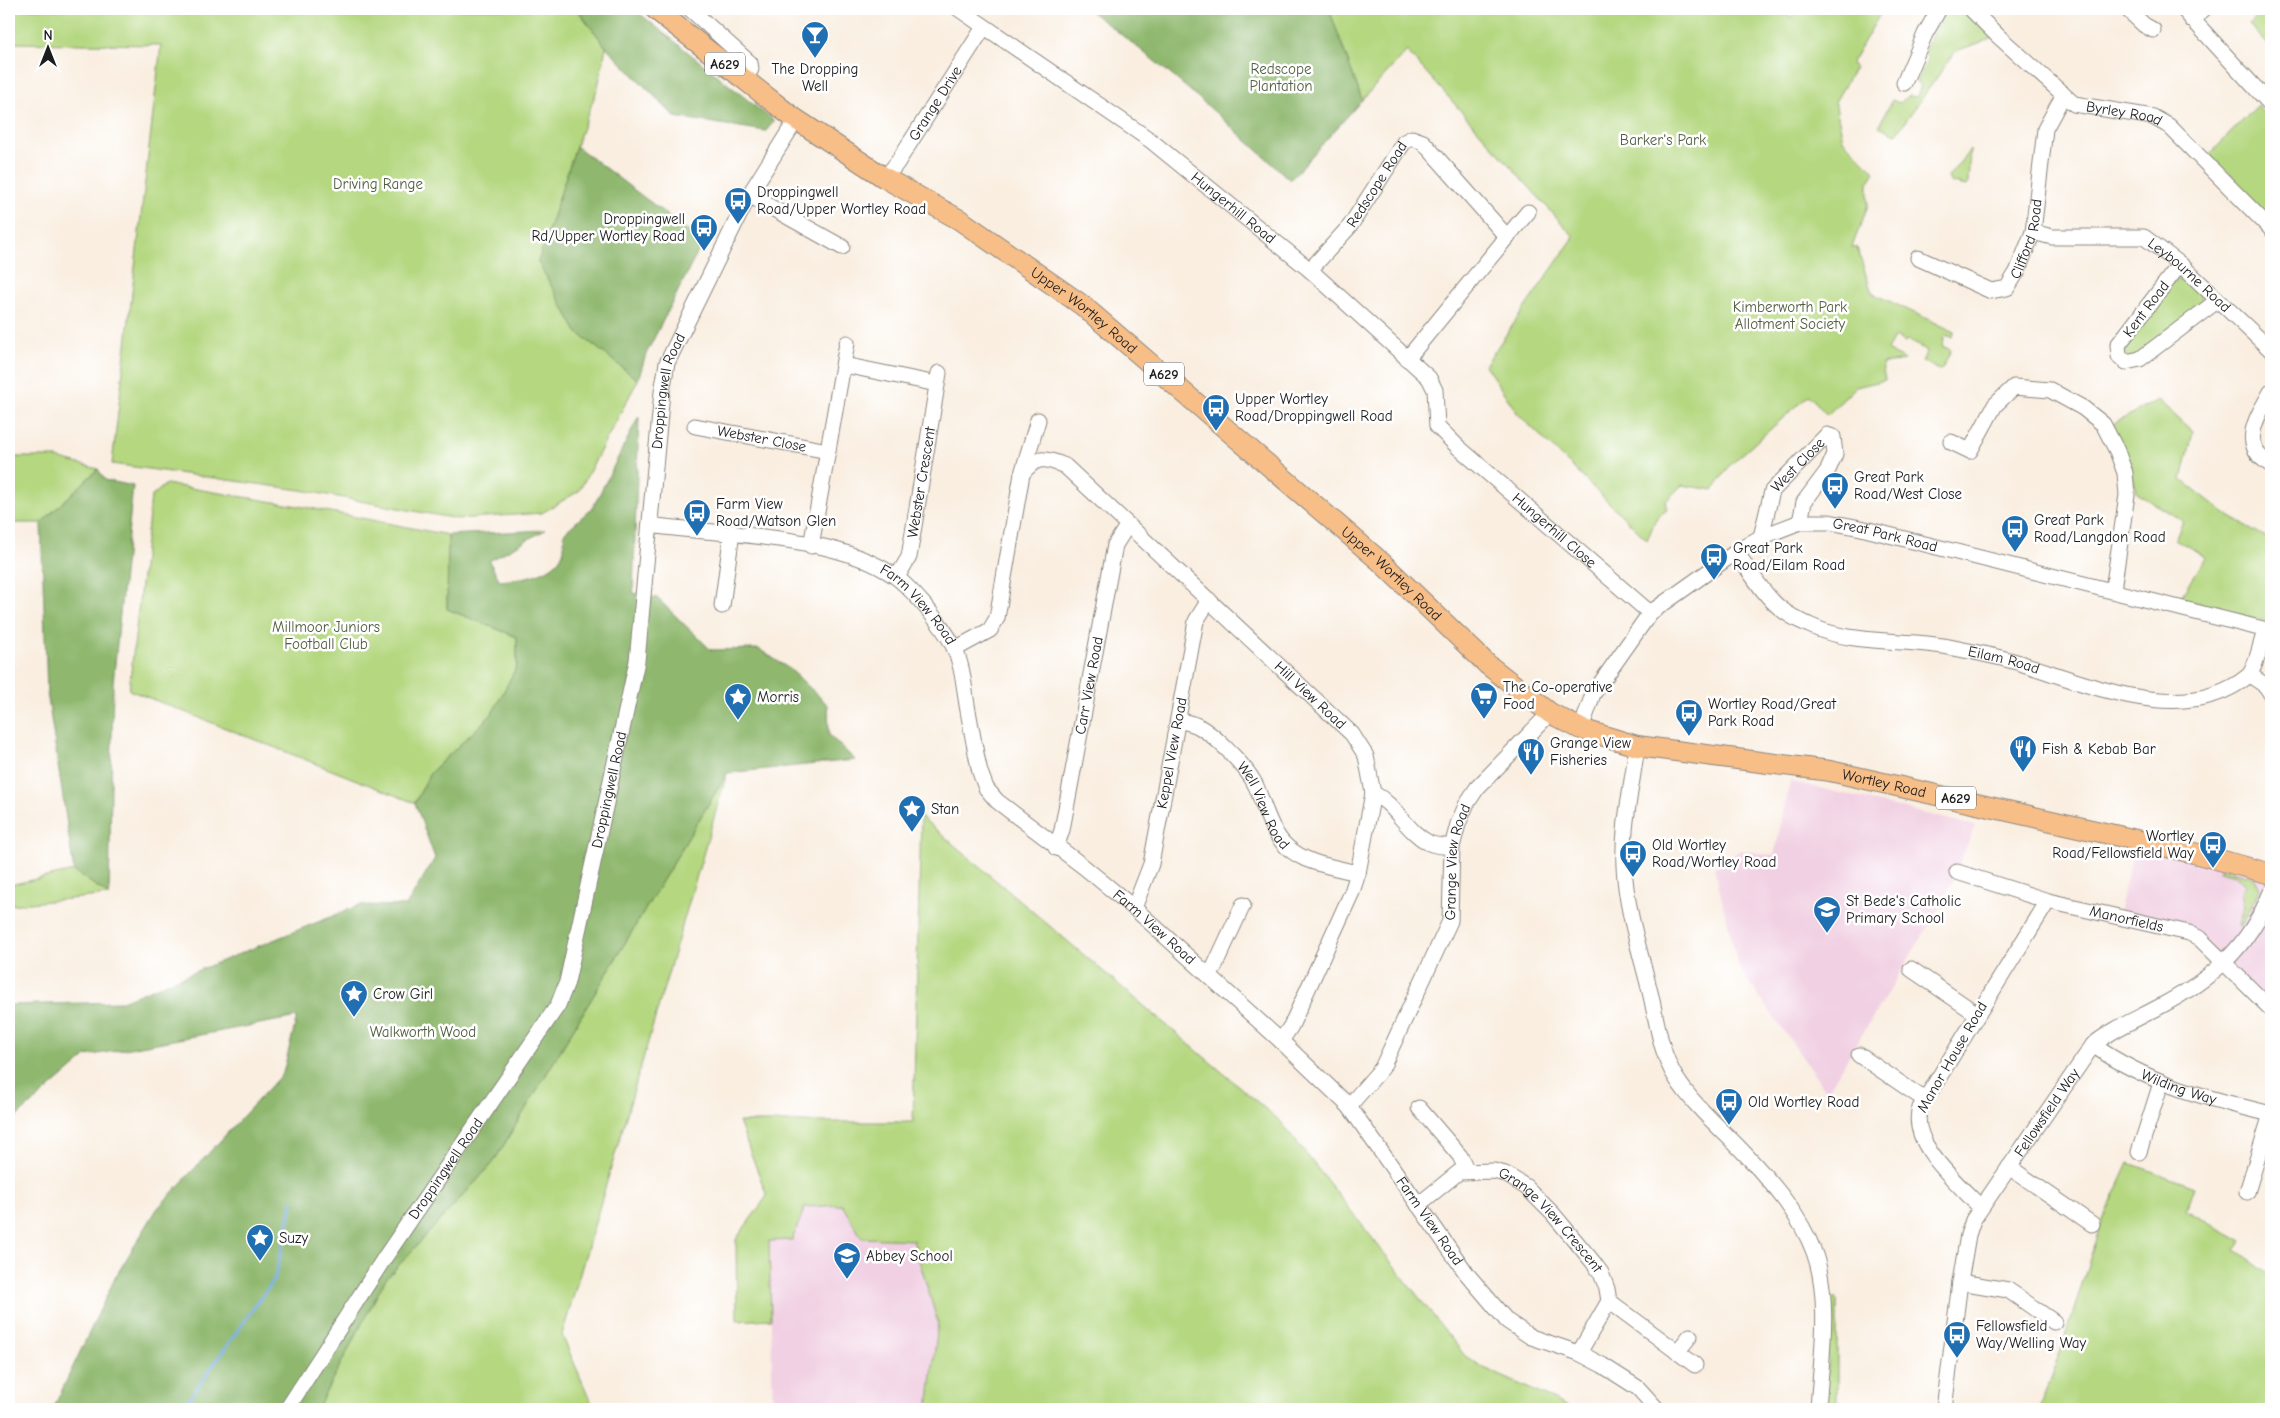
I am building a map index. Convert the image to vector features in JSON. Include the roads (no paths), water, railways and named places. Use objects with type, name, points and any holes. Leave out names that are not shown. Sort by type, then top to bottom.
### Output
[{"type":"main road","name":"Upper Wortley Road","points":[[655,9],[796,120],[885,178],[960,220],[1082,305],[1381,562],[1488,665],[1550,713],[1581,729]]},
{"type":"main road","name":"Wortley Road","points":[[1581,729],[1637,746],[1775,762],[1839,772],[2194,853],[2271,874]]},
{"type":"street","points":[[690,9],[750,63],[751,69],[745,80]]},
{"type":"street","name":"Hungerhill Road","points":[[959,9],[1150,140],[1310,270],[1429,378],[1435,390],[1437,426],[1458,447]]},
{"type":"street","points":[[1904,83],[1925,34],[1939,9]]},
{"type":"street","name":"Byrley Road","points":[[1971,9],[2063,96],[2074,104],[2153,117],[2169,126],[2271,229]]},
{"type":"street","points":[[2127,9],[2144,25],[2153,30]]},
{"type":"street","points":[[2204,9],[2187,14],[2271,105]]},
{"type":"street","name":"Grange Drive","points":[[885,178],[897,163],[984,27]]},
{"type":"street","name":"Clifford Road","points":[[1918,258],[1990,291],[2007,288],[2017,272],[2033,232],[2044,129],[2063,96]]},
{"type":"street","name":"Droppingwell Road","points":[[287,1409],[385,1257],[558,1004],[567,982],[637,661],[661,401],[667,363],[749,195],[796,120]]},
{"type":"street","name":"Redscope Road","points":[[1310,270],[1350,226],[1404,142],[1412,138],[1423,142],[1507,237]]},
{"type":"street","points":[[749,195],[842,247]]},
{"type":"street","points":[[1407,359],[1528,212]]},
{"type":"street","name":"Leybourne Road","points":[[2033,232],[2052,237],[2144,237],[2180,264],[2271,350]]},
{"type":"street","name":"Kent Road","points":[[2180,264],[2118,346],[2118,356],[2126,362],[2140,359],[2217,301]]},
{"type":"street","points":[[811,546],[847,343]]},
{"type":"street","name":"Webster Crescent","points":[[844,365],[938,378],[909,557],[897,577]]},
{"type":"street","points":[[1951,442],[1970,451],[1995,405],[2014,387],[2050,390],[2083,408],[2103,424],[2117,451],[2125,473],[2127,495],[2113,590]]},
{"type":"street","points":[[2271,392],[2254,427],[2251,443],[2259,457],[2271,464]]},
{"type":"street","points":[[955,649],[990,630],[997,618],[1022,474],[1038,420]]},
{"type":"street","name":"Webster Close","points":[[695,426],[828,451]]},
{"type":"street","name":"West Close","points":[[1761,537],[1772,491],[1827,435],[1833,437],[1834,454],[1828,470],[1804,502],[1800,522]]},
{"type":"street","name":"Hungerhill Close","points":[[1458,447],[1650,613]]},
{"type":"street","name":"Hill View Road","points":[[1022,474],[1030,464],[1038,460],[1051,460],[1065,466],[1127,526],[1352,734],[1366,756],[1373,793],[1358,873],[1352,892],[1292,1026],[1281,1041]]},
{"type":"street","name":"Great Park Road","points":[[1581,729],[1593,694],[1650,613],[1736,552],[1761,537],[1800,522],[1829,522],[1861,528],[2113,590],[2268,631]]},
{"type":"street","name":"Farm View Road","points":[[650,525],[698,532],[732,532],[842,551],[897,577],[947,634],[955,649],[961,666],[980,772],[986,788],[997,802],[1056,848],[1084,867],[1134,908],[1350,1106],[1467,1274],[1507,1321],[1531,1337],[1579,1353],[1623,1377],[1649,1399],[1657,1409]]},
{"type":"street","name":"Carr View Road","points":[[1056,848],[1062,830],[1114,545],[1127,526]]},
{"type":"street","points":[[722,606],[732,532]]},
{"type":"street","name":"Eilam Road","points":[[1736,552],[1779,608],[1811,626],[1841,635],[1952,647],[2014,662],[2072,681],[2145,699],[2183,701],[2210,695],[2250,674]]},
{"type":"street","name":"Keppel View Road","points":[[1134,908],[1152,864],[1196,621],[1209,600]]},
{"type":"street","points":[[2268,631],[2250,674],[2266,686],[2271,694]]},
{"type":"street","name":"Grange View Road","points":[[1350,1106],[1382,1068],[1450,921],[1452,847],[1458,824],[1467,803],[1477,788],[1550,713]]},
{"type":"street","name":"Well View Road","points":[[1179,720],[1196,725],[1213,737],[1244,768],[1255,784],[1262,805],[1285,846],[1300,857],[1358,873]]},
{"type":"street","points":[[1637,746],[1625,837],[1624,868],[1632,915],[1664,1050],[1676,1077],[1690,1097],[1779,1192],[1795,1214],[1814,1252],[1819,1272],[1822,1307],[1818,1409]]},
{"type":"street","points":[[1373,793],[1391,805],[1420,837],[1431,844],[1452,847]]},
{"type":"street","name":"Manorfields","points":[[1957,872],[2048,901],[2189,933],[2199,938],[2224,965],[2271,1009]]},
{"type":"street","name":"Fellowsfield Way","points":[[1944,1409],[1960,1282],[1968,1236],[1981,1208],[2093,1045],[2120,1027],[2185,992],[2224,965],[2249,934],[2271,892]]},
{"type":"street","name":"Manor House Road","points":[[1981,1208],[1930,1152],[1917,1127],[1917,1117],[1925,1100],[1977,1014],[2048,901]]},
{"type":"street","points":[[1210,976],[1243,905]]},
{"type":"street","points":[[1911,969],[1977,1014]]},
{"type":"street","name":"Wilding Way","points":[[2093,1045],[2129,1069],[2161,1083],[2271,1114]]},
{"type":"street","points":[[1859,1055],[1925,1100]]},
{"type":"street","points":[[2138,1152],[2161,1083]]},
{"type":"street","points":[[1418,1205],[1459,1172],[1467,1171],[1460,1156],[1424,1111]]},
{"type":"street","points":[[2247,1192],[2271,1114]]},
{"type":"street","points":[[2009,1167],[2092,1224]]},
{"type":"street","name":"Grange View Crescent","points":[[1467,1171],[1483,1170],[1505,1174],[1526,1187],[1553,1214],[1601,1273],[1607,1289],[1608,1302]]},
{"type":"street","points":[[1960,1282],[2008,1290],[2054,1322]]},
{"type":"street","points":[[1579,1353],[1608,1302],[1695,1365]]},
{"type":"street","points":[[1677,1352],[1690,1336]]},
{"type":"waterway","points":[[182,1409],[275,1278],[293,1201]]},
{"type":"place","name":"The Dropping Well","points":[[815,59]]},
{"type":"place","name":"Droppingwell Road/Upper Wortley Road","points":[[738,225]]},
{"type":"place","name":"Droppingwell Rd/Upper Wortley Road","points":[[704,252]]},
{"type":"place","name":"Upper Wortley Road/Droppingwell Road","points":[[1216,432]]},
{"type":"place","name":"Great Park Road/West Close","points":[[1835,510]]},
{"type":"place","name":"Farm View Road/Watson Glen","points":[[697,537]]},
{"type":"place","name":"Great Park Road/Langdon Road","points":[[2015,553]]},
{"type":"place","name":"Great Park Road/Eilam Road","points":[[1714,581]]},
{"type":"place","name":"The Co-operative Food","points":[[1484,720]]},
{"type":"place","name":"Morris","points":[[738,721]]},
{"type":"place","name":"Wortley Road/Great Park Road","points":[[1689,737]]},
{"type":"place","name":"Fish & Kebab Bar","points":[[2023,773]]},
{"type":"place","name":"Grange View Fisheries","points":[[1531,776]]},
{"type":"place","name":"Stan","points":[[912,833]]},
{"type":"place","name":"Wortley Road/Fellowsfield Way","points":[[2213,869]]},
{"type":"place","name":"Old Wortley Road/Wortley Road","points":[[1633,878]]},
{"type":"place","name":"St Bede's Catholic Primary School","points":[[1827,934]]},
{"type":"place","name":"Crow Girl","points":[[354,1018]]},
{"type":"place","name":"Old Wortley Road","points":[[1729,1126]]},
{"type":"place","name":"Suzy","points":[[260,1262]]},
{"type":"place","name":"Abbey School","points":[[847,1280]]},
{"type":"place","name":"Fellowsfield Way/Welling Way","points":[[1957,1359]]},
{"type":"park label","name":"Redscope Plantation","points":[[1281,78]]},
{"type":"park label","name":"Barker's Park","points":[[1663,140]]},
{"type":"park label","name":"Driving Range","points":[[378,184]]},
{"type":"park label","name":"Kimberworth Park Allotment Society","points":[[1790,316]]},
{"type":"park label","name":"Millmoor Juniors Football Club","points":[[326,636]]},
{"type":"park label","name":"Walkworth Wood","points":[[423,1032]]}]
